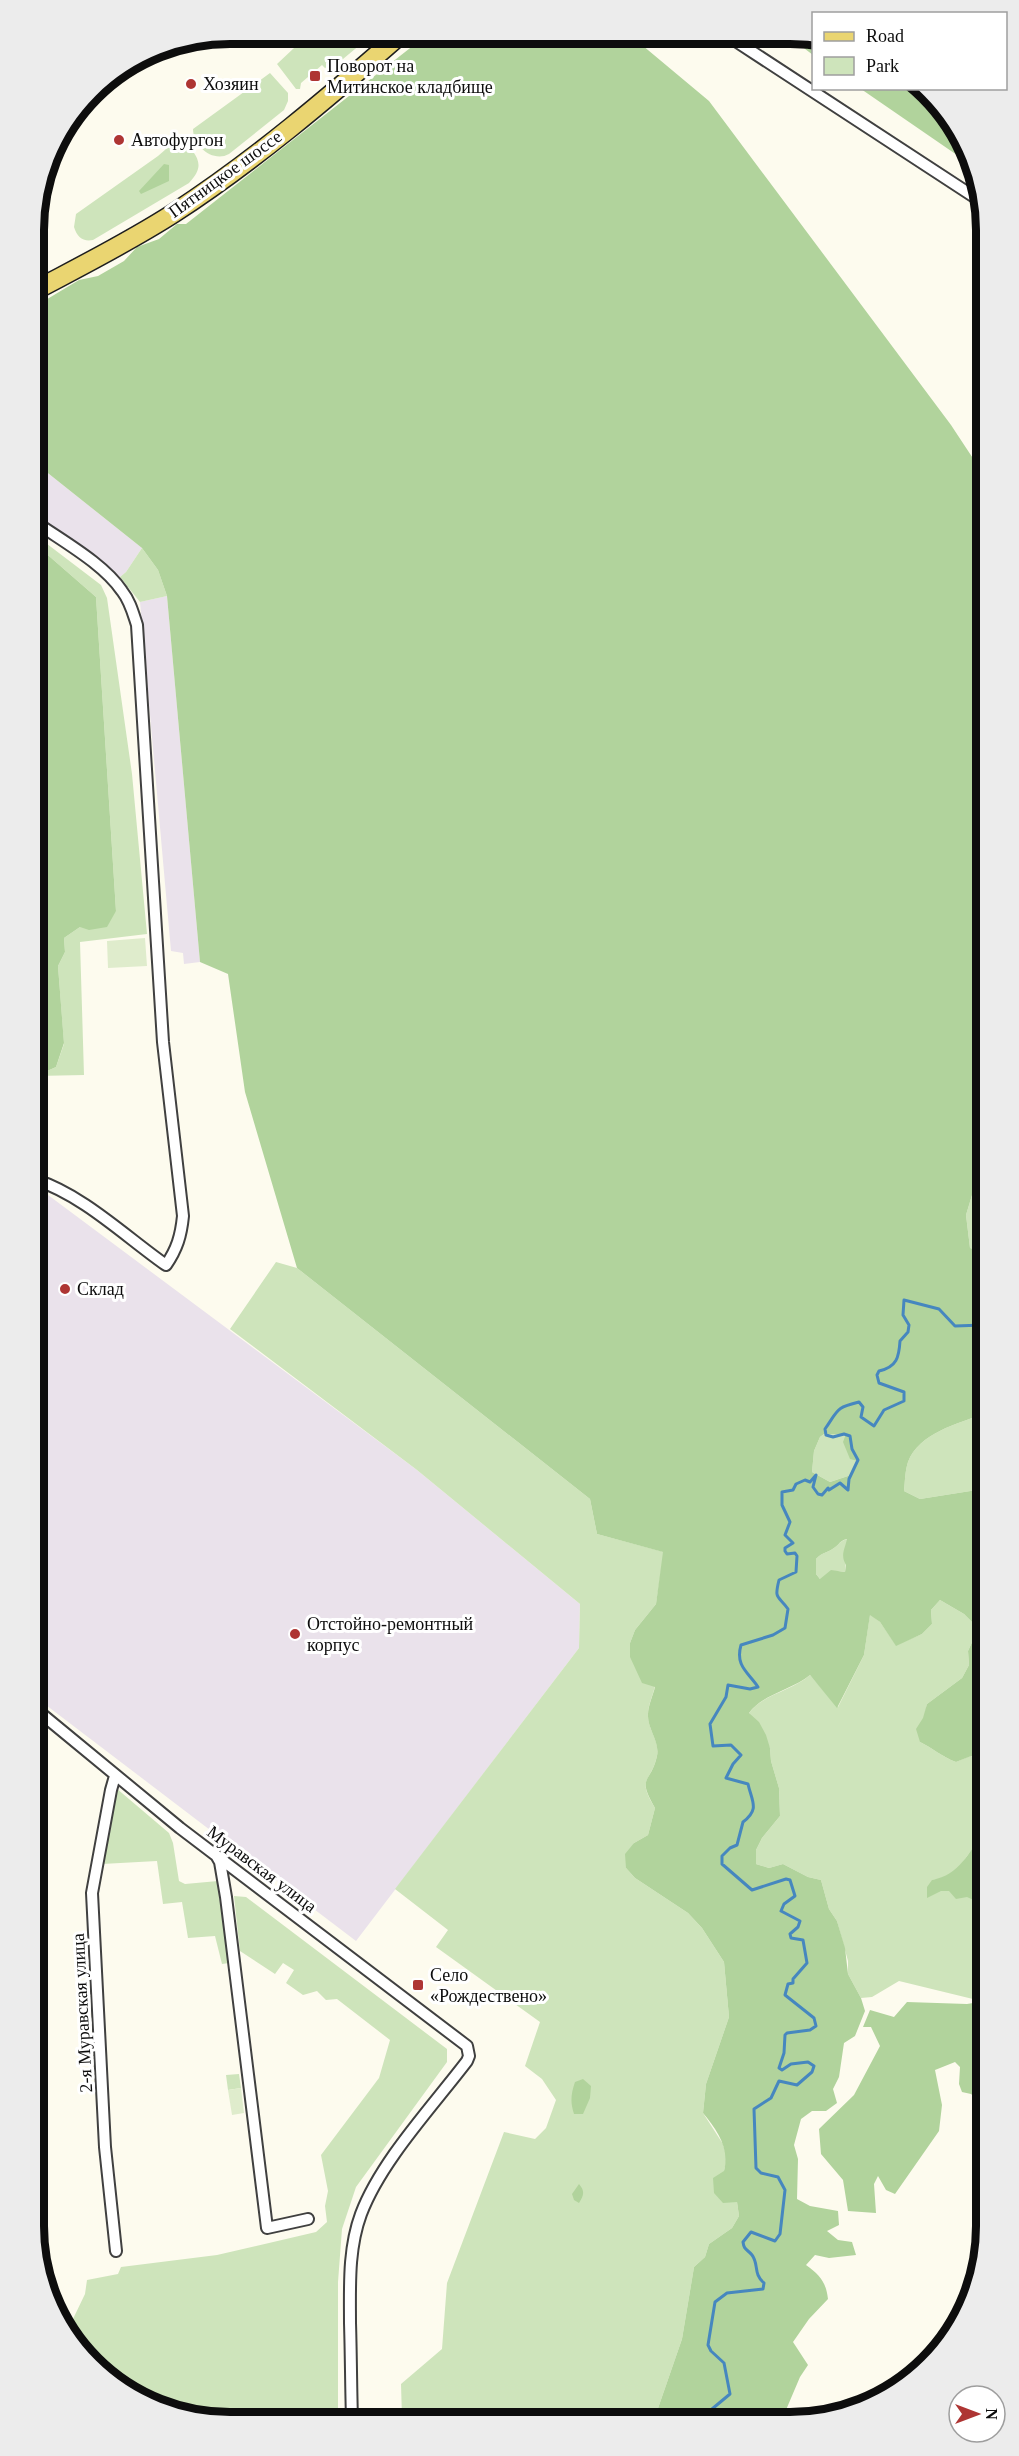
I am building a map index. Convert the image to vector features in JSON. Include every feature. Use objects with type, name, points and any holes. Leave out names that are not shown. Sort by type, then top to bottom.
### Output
[{"type":"main road","name":"Пятницкое шоссе","points":[[44,275],[191,190],[287,117],[375,44]]},
{"type":"main road","name":"Пятницкое шоссе","points":[[44,286],[131,238],[197,197],[251,158],[389,44]]},
{"type":"street","points":[[740,44],[972,195]]},
{"type":"street","points":[[44,528],[108,574],[123,591],[136,625],[163,1042],[183,1216],[181,1235],[176,1250],[166,1265],[78,1201],[44,1182]]},
{"type":"street","name":"Муравская улица","points":[[44,1716],[115,1776],[215,1854],[463,2041],[469,2050],[467,2061],[373,2187],[360,2216],[353,2244],[350,2276],[351,2412]]},
{"type":"street","name":"2-я Муравская улица","points":[[115,1776],[92,1893],[105,2147],[116,2251]]},
{"type":"street","points":[[215,1854],[220,1862],[226,1897],[267,2228],[308,2219]]},
{"type":"shaded area","points":[[44,470],[142,548],[120,577],[44,520]]},
{"type":"shaded area","points":[[167,596],[200,962],[184,964],[183,953],[171,951],[140,602]]},
{"type":"shaded area","name":"Отстойно-ремонтный корпус","points":[[44,1192],[417,1470],[580,1604],[579,1648],[356,1941],[44,1704]]},
{"type":"green space","points":[[298,44],[361,44],[343,59],[325,68],[322,65],[301,83],[300,89],[296,89],[277,64]]},
{"type":"green space","points":[[415,44],[641,44],[709,101],[951,425],[976,463],[976,1183],[966,1215],[970,1248],[975,1250],[975,1417],[940,1431],[913,1452],[908,1462],[904,1491],[920,1499],[975,1490],[975,1756],[956,1762],[951,1760],[920,1742],[916,1729],[923,1718],[927,1704],[962,1678],[969,1665],[968,1651],[974,1638],[974,1624],[964,1614],[940,1600],[931,1610],[932,1624],[922,1634],[896,1646],[880,1622],[870,1615],[864,1655],[837,1708],[810,1675],[762,1701],[749,1713],[759,1722],[766,1735],[779,1788],[780,1816],[762,1838],[756,1850],[756,1864],[769,1868],[783,1864],[808,1877],[821,1880],[829,1909],[837,1921],[845,1948],[848,1974],[865,2011],[855,2036],[844,2043],[839,2077],[833,2089],[837,2103],[826,2111],[812,2111],[801,2119],[794,2145],[798,2159],[797,2199],[810,2206],[838,2211],[839,2225],[827,2231],[838,2240],[852,2242],[856,2255],[829,2258],[815,2255],[806,2265],[822,2279],[828,2299],[809,2319],[793,2342],[808,2365],[800,2377],[785,2412],[657,2412],[682,2339],[694,2267],[705,2257],[709,2244],[732,2228],[739,2216],[737,2202],[723,2203],[714,2193],[713,2178],[724,2171],[724,2147],[703,2113],[706,2084],[729,2017],[724,1962],[702,1928],[688,1913],[635,1878],[626,1868],[625,1854],[634,1843],[648,1835],[655,1808],[646,1790],[646,1784],[657,1756],[655,1740],[648,1719],[655,1687],[642,1683],[630,1657],[630,1643],[635,1630],[656,1604],[663,1552],[597,1534],[590,1499],[297,1268],[245,1092],[228,974],[200,962],[167,596],[158,570],[142,548],[44,470],[44,301],[79,280],[98,276],[124,261],[137,247],[159,239],[177,224],[186,224]],"holes":[[[824,1434],[846,1434],[843,1442],[850,1459],[858,1461],[851,1475],[830,1482],[812,1472],[814,1451],[820,1437]],[[847,1539],[843,1555],[846,1565],[845,1572],[831,1570],[820,1579],[816,1574],[816,1559]]]},
{"type":"green space","points":[[799,44],[812,45],[812,54]]},
{"type":"green space","points":[[270,73],[288,93],[288,101],[284,110],[229,154],[211,155],[200,147],[193,129]]},
{"type":"green space","points":[[862,90],[912,90],[937,116],[951,137],[960,157]]},
{"type":"green space","points":[[181,136],[195,154],[199,164],[195,176],[189,183],[93,240],[83,239],[77,234],[74,227],[76,214],[158,156]]},
{"type":"green space","points":[[164,164],[169,165],[169,181],[141,194],[139,191]]},
{"type":"green space","points":[[44,542],[101,585],[107,598],[132,774],[147,934],[80,942],[84,1075],[44,1076],[44,1072],[56,1067],[64,1044],[58,966],[65,952],[64,938],[80,927],[116,911],[96,597],[44,552]]},
{"type":"green space","points":[[142,548],[158,570],[167,596],[140,602],[120,577]]},
{"type":"green space","points":[[44,552],[96,597],[116,911],[107,927],[89,930],[80,927],[64,938],[65,952],[58,966],[64,1043],[56,1067],[44,1072]]},
{"type":"green space","points":[[145,938],[147,966],[108,968],[107,941]]},
{"type":"green space","points":[[976,1183],[975,1250],[970,1248],[966,1215]]},
{"type":"green space","points":[[276,1262],[297,1268],[590,1499],[597,1534],[664,1552],[656,1604],[635,1630],[630,1643],[655,1686],[648,1719],[655,1740],[657,1756],[646,1785],[646,1791],[655,1808],[648,1835],[634,1843],[626,1868],[635,1878],[688,1913],[702,1928],[724,1962],[729,2017],[706,2084],[703,2113],[723,2144],[727,2158],[724,2171],[737,2202],[739,2216],[732,2228],[709,2244],[705,2257],[694,2267],[682,2339],[657,2412],[402,2412],[401,2384],[442,2349],[447,2283],[504,2132],[535,2139],[546,2128],[556,2100],[542,2079],[525,2066],[540,2022],[436,1947],[448,1930],[395,1889],[579,1648],[580,1604],[417,1470],[230,1329]]},
{"type":"green space","points":[[975,1417],[975,1490],[920,1499],[904,1491],[908,1462],[913,1452],[930,1437]]},
{"type":"green space","points":[[824,1434],[846,1434],[858,1460],[851,1475],[830,1482],[812,1472],[814,1451],[820,1437]]},
{"type":"green space","points":[[848,1539],[845,1572],[838,1571],[821,1580],[816,1574],[816,1559]]},
{"type":"green space","points":[[940,1600],[964,1614],[974,1624],[974,1638],[968,1651],[969,1665],[962,1678],[927,1704],[920,1742],[956,1762],[970,1756],[975,1756],[975,1845],[959,1867],[945,1878],[932,1880],[941,1891],[975,1890],[975,2000],[899,1981],[872,1997],[861,1998],[848,1974],[848,1961],[837,1921],[829,1909],[821,1880],[808,1877],[783,1864],[769,1868],[756,1864],[756,1850],[762,1838],[780,1816],[779,1788],[771,1761],[770,1748],[749,1713],[762,1701],[810,1675],[838,1707],[864,1655],[870,1614],[880,1622],[896,1645],[922,1634],[932,1624],[931,1610]]},
{"type":"green space","points":[[116,1788],[169,1833],[173,1843],[179,1881],[185,1884],[218,1881],[229,1963],[222,1964],[215,1936],[188,1938],[182,1902],[163,1904],[157,1861],[102,1864]]},
{"type":"green space","points":[[975,1845],[975,1901],[967,1897],[956,1899],[949,1891],[941,1891],[927,1898],[927,1887],[932,1880],[950,1873]]},
{"type":"green space","points":[[234,1896],[246,1897],[447,2049],[447,2062],[356,2187],[342,2229],[338,2282],[338,2412],[206,2411],[170,2403],[126,2381],[107,2366],[90,2349],[68,2320],[73,2319],[85,2294],[87,2280],[118,2274],[121,2267],[217,2255],[316,2232],[327,2222],[325,2206],[328,2191],[321,2155],[379,2078],[390,2040],[337,1999],[326,2000],[317,1991],[303,1995],[286,1983],[294,1970],[283,1963],[275,1974],[240,1951]]},
{"type":"green space","points":[[907,2002],[975,2003],[975,2097],[962,2092],[959,2084],[960,2067],[955,2062],[935,2070],[942,2105],[939,2131],[895,2194],[886,2190],[878,2176],[874,2184],[876,2213],[848,2211],[843,2180],[821,2154],[819,2129],[854,2095],[880,2046],[871,2027],[863,2027],[870,2010],[894,2017]]},
{"type":"green space","points":[[239,2074],[241,2088],[228,2090],[226,2075]]},
{"type":"green space","points":[[583,2079],[591,2086],[590,2098],[583,2114],[574,2114],[572,2102],[575,2082]]},
{"type":"green space","points":[[241,2088],[244,2113],[232,2115],[228,2090]]},
{"type":"green space","points":[[579,2184],[583,2193],[579,2203],[574,2200],[572,2194]]},
{"type":"waterway","points":[[713,2412],[712,2409],[730,2394],[724,2363],[708,2345],[715,2302],[727,2293],[763,2289],[764,2283],[758,2276],[754,2258],[743,2242],[751,2232],[775,2241],[780,2234],[785,2190],[778,2177],[761,2173],[756,2168],[754,2109],[771,2098],[779,2081],[797,2085],[812,2072],[814,2066],[808,2062],[791,2064],[782,2070],[779,2068],[784,2053],[785,2035],[810,2030],[816,2026],[814,2018],[785,1995],[788,1984],[793,1983],[793,1979],[807,1963],[803,1940],[791,1938],[790,1934],[798,1927],[800,1921],[781,1911],[784,1904],[795,1896],[790,1880],[786,1879],[752,1890],[722,1864],[722,1856],[737,1845],[743,1822],[752,1813],[753,1805],[748,1784],[726,1778],[741,1755],[731,1745],[713,1746],[710,1724],[726,1697],[728,1685],[750,1689],[758,1687],[741,1664],[741,1645],[773,1635],[785,1628],[788,1609],[778,1597],[777,1591],[779,1580],[796,1572],[797,1556],[795,1553],[787,1554],[785,1551],[785,1548],[793,1543],[785,1535],[790,1522],[782,1505],[782,1492],[793,1490],[796,1484],[805,1480],[810,1482],[816,1475],[813,1487],[818,1494],[822,1495],[828,1488],[829,1490],[840,1483],[848,1490],[849,1479],[858,1460],[852,1449],[850,1436],[844,1434],[833,1437],[826,1435],[825,1429],[838,1410],[846,1406],[859,1402],[863,1407],[861,1417],[874,1426],[884,1410],[904,1401],[904,1392],[879,1383],[877,1375],[879,1371],[890,1367],[896,1360],[900,1341],[908,1332],[909,1325],[903,1315],[904,1300],[939,1309],[955,1326],[975,1325]]},
{"type":"place","name":"Поворот на Митинское кладбище","points":[[315,76]]},
{"type":"place","name":"Хозяин","points":[[191,84]]},
{"type":"place","name":"Автофургон","points":[[119,140]]},
{"type":"place","name":"Склад","points":[[65,1289]]},
{"type":"place","name":"Отстойно-ремонтный корпус","points":[[295,1634]]},
{"type":"place","name":"Село «Рождествено»","points":[[418,1985]]}]
